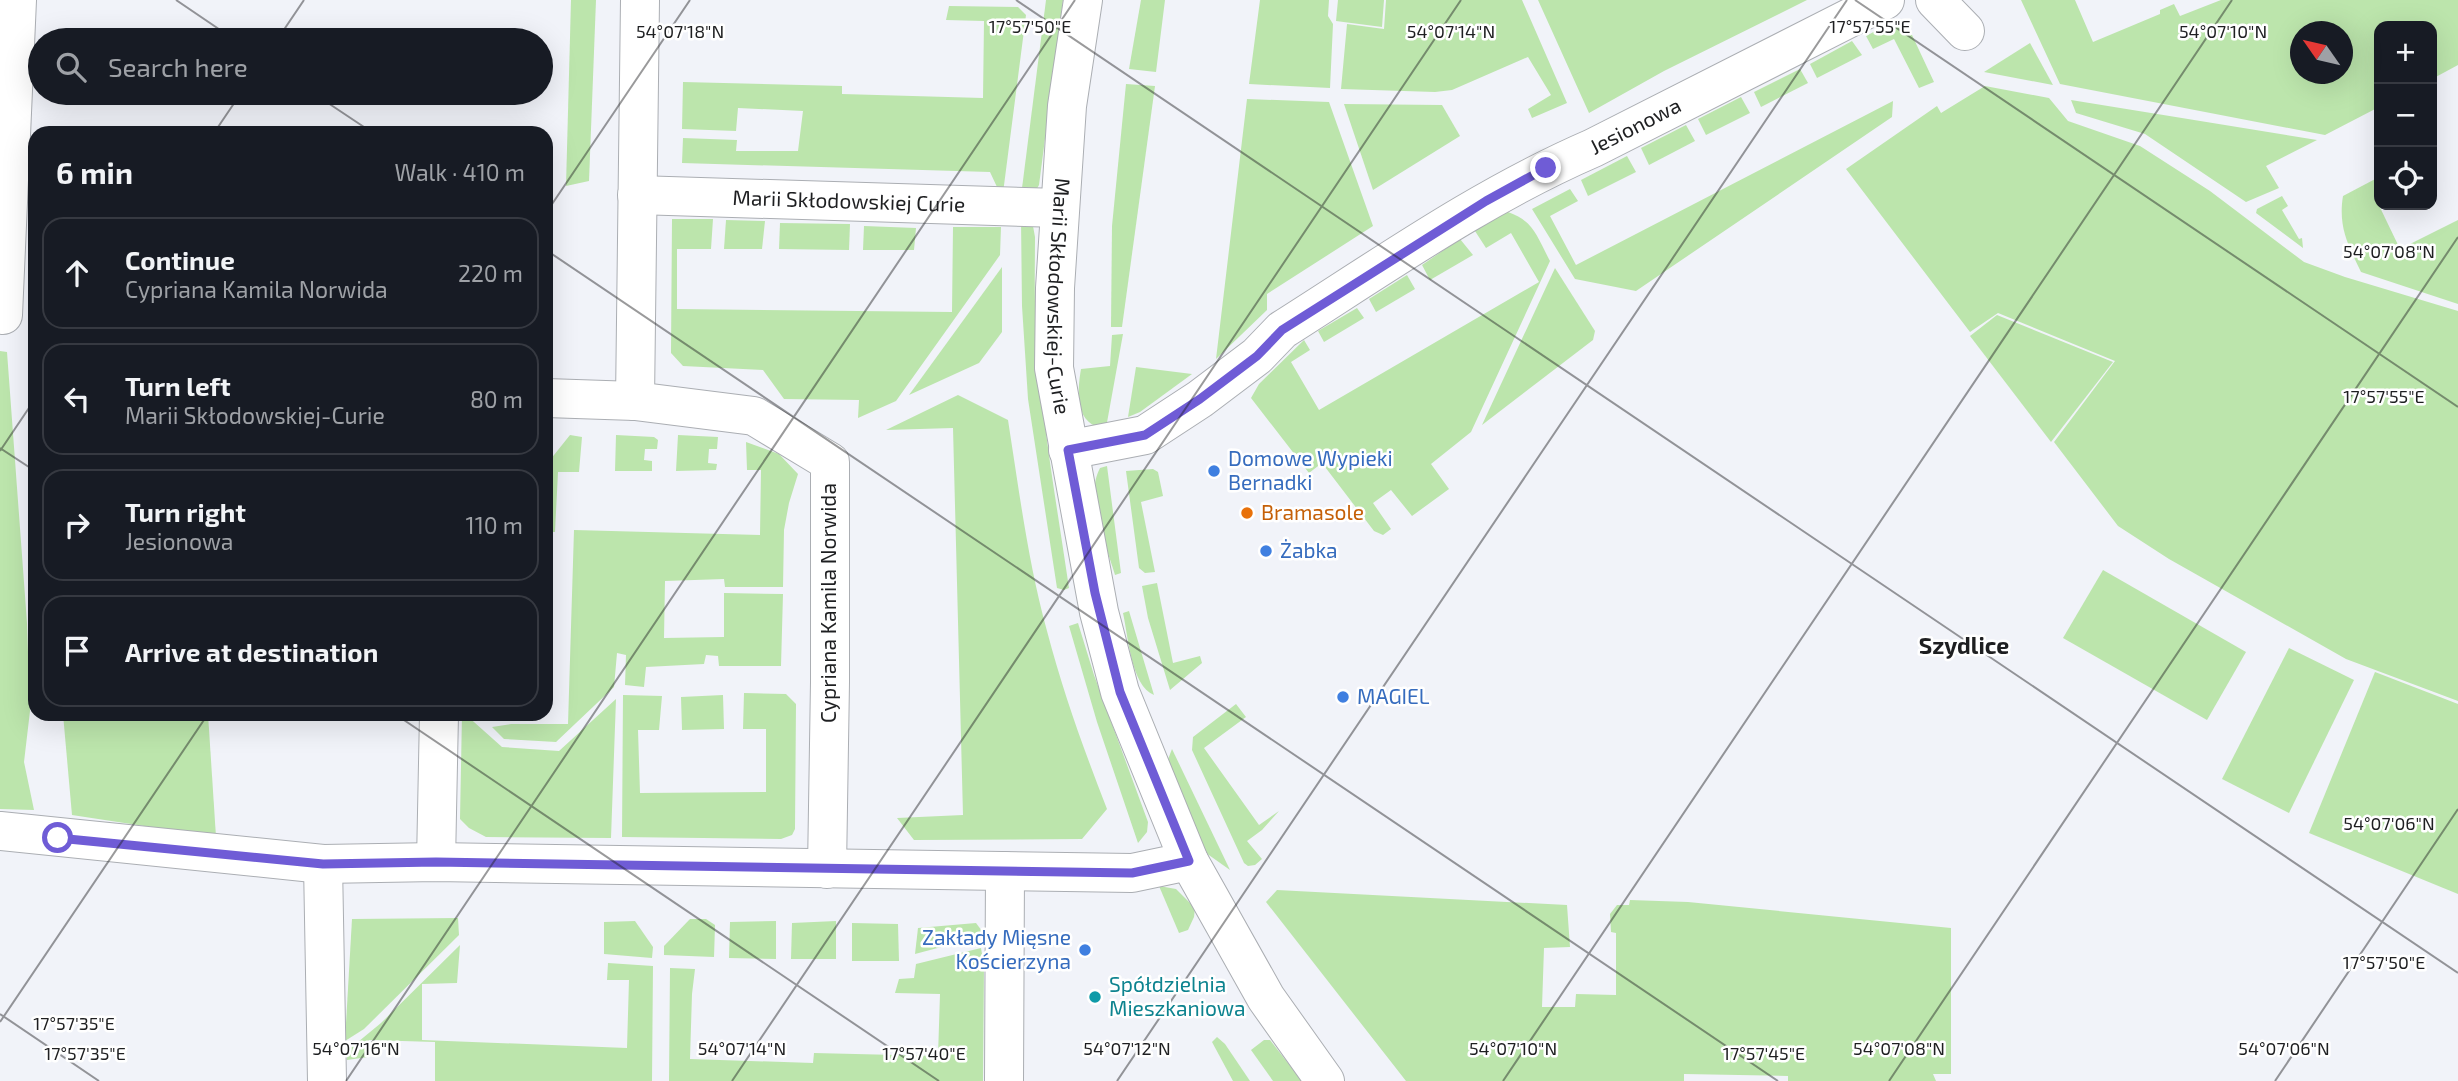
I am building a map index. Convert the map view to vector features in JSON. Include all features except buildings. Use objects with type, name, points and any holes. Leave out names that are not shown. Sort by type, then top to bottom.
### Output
[{"type":"street","points":[[3,315],[17,0]]},
{"type":"street","points":[[635,401],[640,0]]},
{"type":"street","name":"Marii Skłodowskiej-Curie","points":[[1083,0],[1067,106],[1055,288],[1055,368],[1097,603],[1120,692],[1189,861],[1216,905],[1266,999],[1325,1081]]},
{"type":"street","name":"Jesionowa","points":[[1068,450],[1145,435],[1200,399],[1257,356],[1282,330],[1486,201],[1546,168],[1593,148],[1885,0]]},
{"type":"street","points":[[1935,0],[1965,31]]},
{"type":"street","name":"Marii Skłodowskiej Curie","points":[[637,195],[1060,208]]},
{"type":"street","name":"Cypriana Kamila Norwida","points":[[553,398],[635,401],[754,416],[830,462],[827,869]]},
{"type":"street","points":[[436,862],[439,721]]},
{"type":"street","points":[[0,831],[323,864],[436,862],[1132,873],[1189,861]]},
{"type":"street","points":[[323,864],[327,1081]]},
{"type":"street","points":[[1003,1081],[1005,871]]},
{"type":"green space","points":[[571,0],[596,0],[589,181],[566,186]]},
{"type":"green space","points":[[1046,0],[1063,0],[1039,185],[1035,192],[1021,196]]},
{"type":"green space","points":[[1141,0],[1165,0],[1156,72],[1129,69]]},
{"type":"green space","points":[[1260,0],[1329,0],[1328,16],[1333,24],[1330,88],[1249,84]]},
{"type":"green space","points":[[1338,0],[1384,0],[1382,27],[1336,21]]},
{"type":"green space","points":[[1386,0],[1522,0],[1567,103],[1532,118],[1528,109],[1551,95],[1528,57],[1452,90],[1435,92],[1341,89],[1347,24],[1384,29]]},
{"type":"green space","points":[[1538,0],[1807,0],[1664,71],[1589,113]]},
{"type":"green space","points":[[2021,0],[2075,0],[2093,42],[2160,14],[2160,10],[2174,4],[2180,16],[2221,0],[2458,0],[2458,65],[2437,76],[2437,21],[2374,21],[2374,110],[2325,135],[2060,84]]},
{"type":"green space","points":[[949,6],[1018,7],[1026,15],[1003,193],[990,172],[682,163],[683,138],[737,140],[736,151],[798,151],[803,111],[738,108],[736,131],[682,129],[683,82],[842,86],[842,94],[983,98],[984,21],[946,20]]},
{"type":"green space","points":[[1894,21],[1912,35],[1934,82],[1919,88],[1894,39],[1873,49],[1866,36]]},
{"type":"green space","points":[[1852,41],[1862,55],[1817,78],[1810,64]]},
{"type":"green space","points":[[2030,43],[2053,85],[1984,72]]},
{"type":"green space","points":[[1800,69],[1808,83],[1761,107],[1754,92]]},
{"type":"green space","points":[[1126,84],[1155,86],[1122,327],[1111,327],[1112,226]]},
{"type":"green space","points":[[1985,86],[2049,98],[2068,121],[2140,146],[2210,191],[2304,262],[2458,311],[2458,701],[2346,659],[2169,559],[2118,526],[2054,442],[2115,361],[1998,313],[1970,332],[1846,169],[1937,106],[1941,113]]},
{"type":"green space","points":[[1741,97],[1750,113],[1706,135],[1698,119]]},
{"type":"green space","points":[[1247,99],[1329,102],[1373,226],[1267,294],[1267,310],[1216,359]]},
{"type":"green space","points":[[2071,100],[2317,140],[2266,166],[2279,188],[2246,202],[2145,134],[2076,113]]},
{"type":"green space","points":[[1893,101],[1892,117],[1636,291],[1575,279],[1532,209],[1570,189],[1578,201],[1550,216],[1576,265]]},
{"type":"green space","points":[[1344,104],[1442,105],[1460,136],[1373,190]]},
{"type":"green space","points":[[1686,125],[1695,141],[1649,165],[1641,148]]},
{"type":"green space","points":[[1627,156],[1636,172],[1588,196],[1581,180]]},
{"type":"green space","points":[[2374,180],[2374,210],[2381,210],[2400,249],[2458,220],[2458,304],[2361,272],[2343,227],[2343,196]]},
{"type":"green space","points":[[2282,196],[2288,206],[2282,210],[2299,239],[2302,238],[2303,248],[2256,213],[2257,209]]},
{"type":"green space","points":[[1508,212],[1529,225],[1550,261],[1471,432],[1431,464],[1449,489],[1412,516],[1391,490],[1373,503],[1391,529],[1383,535],[1374,531],[1322,463],[1309,473],[1251,398],[1259,384],[1304,340],[1310,350],[1291,362],[1319,410],[1539,282],[1511,233],[1486,248],[1475,231],[1494,217]]},
{"type":"green space","points":[[672,219],[713,219],[711,249],[677,249],[677,309],[952,312],[953,227],[1001,227],[1000,255],[896,401],[858,418],[859,400],[784,399],[763,370],[683,366],[671,353]]},
{"type":"green space","points":[[1021,219],[1033,226],[1035,237],[1038,356],[1049,456],[1069,588],[1064,590],[1057,588],[1028,399],[1022,306]]},
{"type":"green space","points":[[726,220],[765,221],[762,249],[724,249]]},
{"type":"green space","points":[[780,223],[850,224],[849,250],[779,249]]},
{"type":"green space","points":[[864,226],[916,228],[914,250],[863,250]]},
{"type":"green space","points":[[1460,239],[1473,255],[1430,280],[1422,265]]},
{"type":"green space","points":[[1002,267],[1002,332],[979,363],[909,395]]},
{"type":"green space","points":[[1555,268],[1595,331],[1593,340],[1482,425]]},
{"type":"green space","points":[[1407,275],[1415,289],[1376,312],[1369,299]]},
{"type":"green space","points":[[1357,308],[1364,318],[1324,342],[1318,331]]},
{"type":"green space","points":[[1997,315],[2113,362],[2051,442],[1970,336]]},
{"type":"green space","points":[[1123,334],[1106,428],[1096,426],[1088,422],[1080,407],[1081,369],[1110,366],[1112,335]]},
{"type":"green space","points":[[0,351],[7,352],[27,623],[29,721],[24,762],[34,810],[0,809]]},
{"type":"green space","points":[[1136,367],[1192,374],[1140,412],[1128,417]]},
{"type":"green space","points":[[958,395],[1008,420],[1024,526],[1040,605],[1067,699],[1107,809],[1082,839],[914,840],[897,818],[963,815],[953,428],[886,430]]},
{"type":"green space","points":[[570,435],[582,437],[579,472],[558,472],[555,532],[553,532],[553,456]]},
{"type":"green space","points":[[616,435],[654,437],[658,440],[657,449],[645,449],[644,460],[652,461],[652,471],[615,471]]},
{"type":"green space","points":[[678,435],[718,437],[717,449],[709,449],[708,463],[717,464],[716,470],[676,471]]},
{"type":"green space","points":[[746,442],[779,454],[798,474],[784,530],[783,587],[725,587],[724,579],[665,581],[664,638],[724,637],[724,593],[783,594],[781,666],[719,666],[718,656],[706,655],[704,664],[646,667],[644,687],[625,685],[626,655],[617,653],[614,687],[556,742],[504,739],[492,727],[511,724],[568,724],[574,530],[760,535],[761,470],[747,470]]},
{"type":"green space","points":[[1107,466],[1121,573],[1115,575],[1095,507],[1096,480],[1100,468]]},
{"type":"green space","points":[[1153,469],[1158,472],[1163,496],[1141,502],[1155,572],[1145,573],[1139,568],[1126,471]]},
{"type":"green space","points":[[2103,570],[2246,652],[2207,720],[2063,638]]},
{"type":"green space","points":[[1157,583],[1173,663],[1200,656],[1202,663],[1170,690],[1148,618],[1142,586]]},
{"type":"green space","points":[[1129,611],[1154,695],[1146,690],[1135,671],[1123,613]]},
{"type":"green space","points":[[1078,623],[1094,675],[1148,822],[1147,832],[1138,843],[1097,722],[1069,626]]},
{"type":"green space","points":[[2289,648],[2354,680],[2289,813],[2222,779]]},
{"type":"green space","points":[[2375,672],[2458,704],[2458,894],[2309,833]]},
{"type":"green space","points":[[744,693],[786,694],[796,704],[795,829],[792,835],[781,839],[622,837],[623,695],[662,696],[659,730],[638,730],[640,793],[766,792],[766,729],[743,729]]},
{"type":"green space","points":[[723,695],[724,729],[682,730],[681,697]]},
{"type":"green space","points":[[616,699],[611,838],[486,837],[469,828],[460,819],[462,721],[473,721],[502,747],[559,751]]},
{"type":"green space","points":[[1236,704],[1246,717],[1204,748],[1259,825],[1279,811],[1262,830],[1247,841],[1262,859],[1255,865],[1248,866],[1244,863],[1192,750],[1193,737]]},
{"type":"green space","points":[[64,721],[208,721],[216,837],[72,815]]},
{"type":"green space","points":[[1172,749],[1230,870],[1206,853],[1167,762]]},
{"type":"green space","points":[[1159,886],[1176,889],[1195,908],[1188,930],[1179,933]]},
{"type":"green space","points":[[1277,890],[1567,905],[1570,947],[1544,948],[1542,1007],[1575,1007],[1576,994],[1616,995],[1616,933],[1611,932],[1610,914],[1617,905],[1629,905],[1630,900],[1688,902],[1951,928],[1951,1074],[1933,1074],[1936,1081],[1788,1081],[1788,1076],[1684,1074],[1684,1081],[1406,1081],[1266,902]]},
{"type":"green space","points":[[458,918],[459,935],[364,1029],[345,1041],[352,919]]},
{"type":"green space","points":[[690,919],[706,919],[715,925],[714,957],[664,955],[664,946]]},
{"type":"green space","points":[[635,921],[653,947],[652,958],[604,954],[604,922]]},
{"type":"green space","points":[[776,921],[776,959],[729,958],[730,922]]},
{"type":"green space","points":[[836,921],[836,959],[791,959],[792,923]]},
{"type":"green space","points":[[852,923],[898,924],[899,961],[852,961]]},
{"type":"green space","points":[[976,923],[982,931],[979,937],[915,954],[918,928]]},
{"type":"green space","points":[[460,945],[457,983],[422,984],[422,1040],[627,1048],[629,980],[607,980],[608,963],[653,966],[652,1081],[435,1081],[435,1042],[369,1040],[368,1057],[347,1060],[347,1051],[381,1023]]},
{"type":"green space","points":[[981,948],[984,966],[983,1081],[669,1081],[670,968],[695,969],[690,1059],[813,1063],[814,1053],[938,1056],[940,994],[895,993],[899,979],[914,978],[916,964]]},
{"type":"green space","points":[[1217,1037],[1225,1044],[1250,1081],[1233,1081],[1212,1042]]},
{"type":"green space","points":[[1264,1040],[1270,1040],[1302,1081],[1273,1081],[1251,1050]]},
{"type":"place","name":"Domowe Wypieki Bernadki","points":[[1214,471]]},
{"type":"place","name":"Bramasole","points":[[1247,513]]},
{"type":"place","name":"Żabka","points":[[1266,551]]},
{"type":"place","name":"MAGIEL","points":[[1343,697]]},
{"type":"place","name":"Zakłady Mięsne Kościerzyna","points":[[1085,950]]},
{"type":"place","name":"Spółdzielnia Mieszkaniowa","points":[[1095,997]]},
{"type":"district","name":"Szydlice","points":[[1964,646]]},
{"type":"route","points":[[58,838],[323,864],[436,862],[1132,873],[1189,861],[1120,692],[1099,612],[1068,450],[1145,435],[1200,399],[1257,356],[1282,330],[1486,201],[1546,168]]}]
